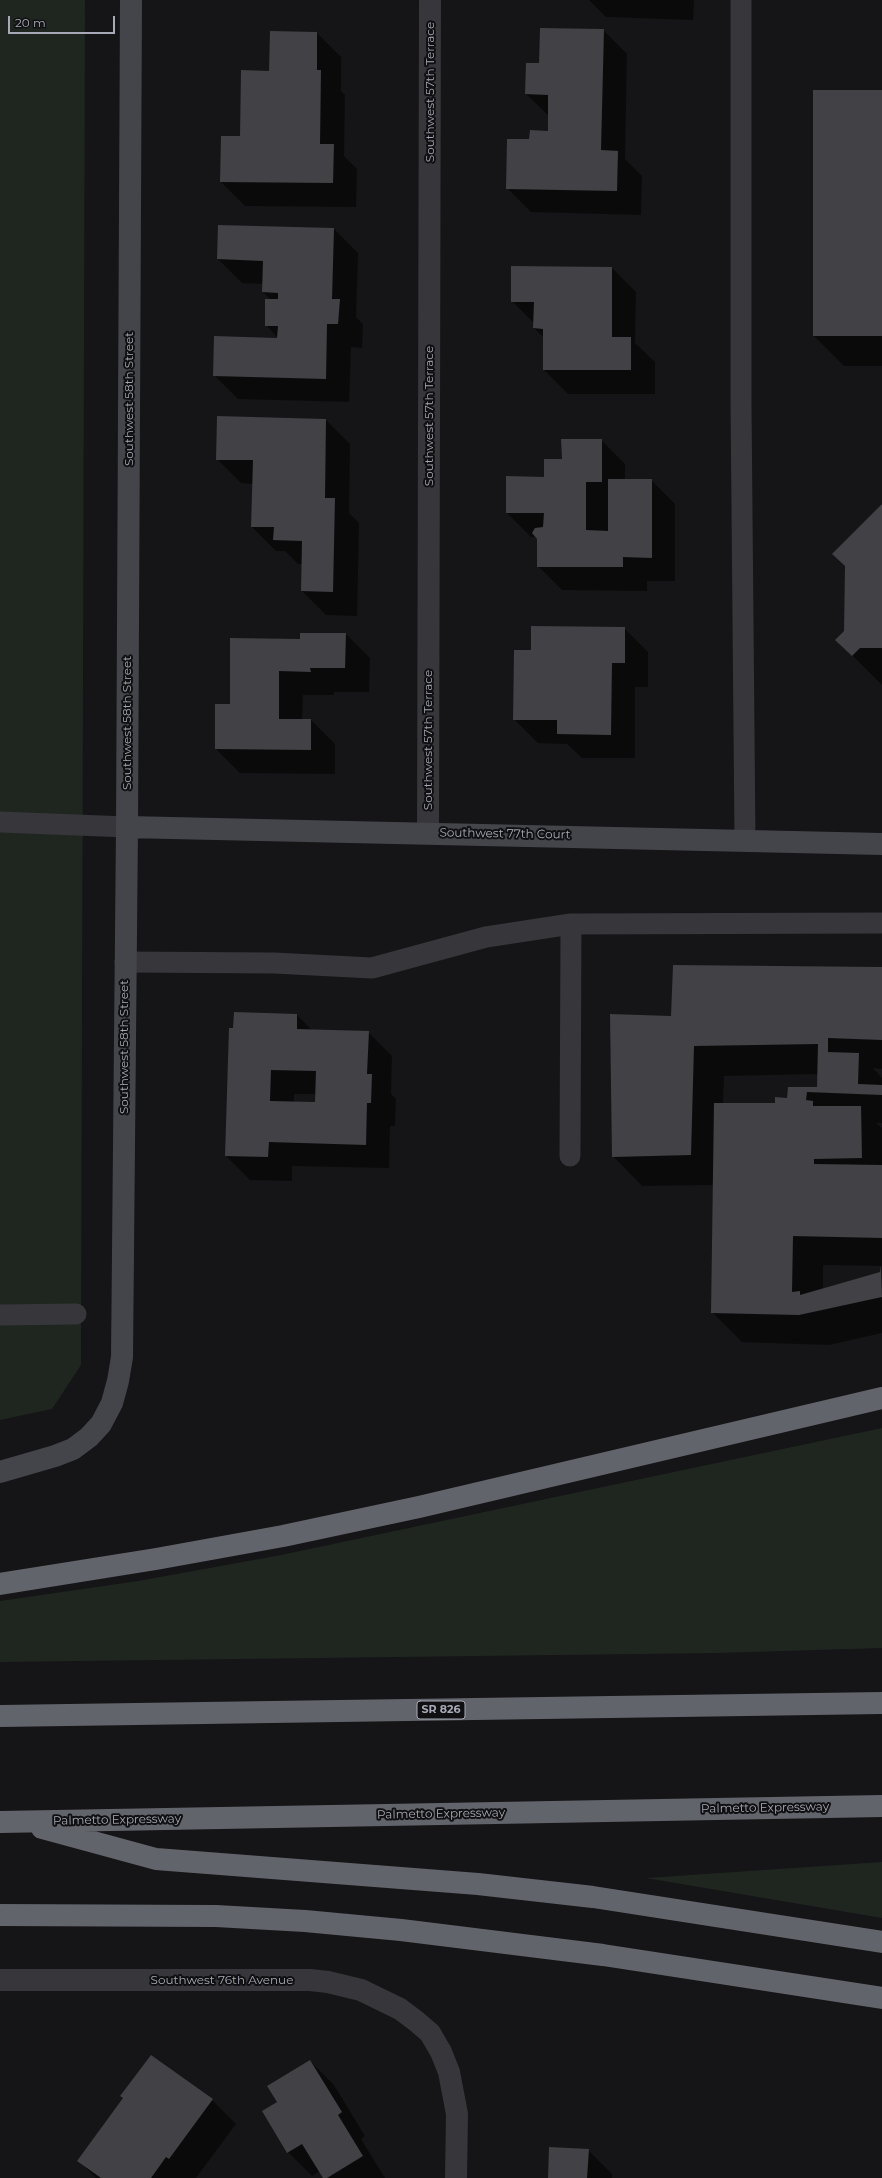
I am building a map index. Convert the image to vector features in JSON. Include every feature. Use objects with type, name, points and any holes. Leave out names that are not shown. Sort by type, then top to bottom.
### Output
[{"type":"highway","points":[[0,1584],[148,1561],[291,1534],[419,1507],[882,1398]]},
{"type":"highway","name":"SR 826","points":[[0,1716],[882,1703]]},
{"type":"highway","name":"Palmetto Expressway","points":[[9,1821],[882,1806]]},
{"type":"highway","points":[[9,1821],[156,1859],[470,1884],[592,1897],[882,1942]]},
{"type":"highway","points":[[0,1915],[216,1916],[305,1921],[401,1930],[603,1955],[882,1998]]},
{"type":"street","name":"Southwest 58th Street","points":[[0,1472],[55,1456],[73,1448],[89,1437],[101,1424],[112,1403],[118,1381],[122,1356],[127,827],[131,0]]},
{"type":"street","name":"Southwest 57th Terrace","points":[[428,832],[430,0]]},
{"type":"street","name":"Southwest 77th Court","points":[[127,827],[428,832],[882,844]]},
{"type":"street","name":"Southwest 76th Avenue","points":[[0,1980],[328,1982],[361,1990],[382,1999],[400,2009],[430,2033],[441,2052],[454,2094],[457,2137],[456,2178]]},
{"type":"lane","points":[[741,0],[741,402],[745,840]]},
{"type":"lane","points":[[0,822],[127,827]]},
{"type":"lane","points":[[125,962],[274,963],[372,968],[486,937],[571,924],[882,923]]},
{"type":"lane","points":[[570,1156],[571,924]]},
{"type":"lane","points":[[0,1315],[76,1314]]},
{"type":"shaded area","points":[[0,0],[85,0],[81,1365],[52,1409],[0,1420]]},
{"type":"shaded area","points":[[882,1428],[882,1648],[717,1653],[0,1662],[0,1601],[138,1581],[281,1555]]},
{"type":"shaded area","points":[[882,1862],[882,1918],[646,1878]]},
{"type":"building","points":[[540,28],[604,29],[601,150],[618,151],[617,191],[506,189],[507,139],[529,139],[530,130],[548,131],[548,95],[525,94],[526,63],[539,63]]},
{"type":"building","points":[[270,31],[317,32],[317,70],[321,70],[320,144],[334,144],[333,183],[220,182],[221,136],[240,136],[241,70],[269,71]]},
{"type":"building","points":[[813,90],[882,90],[882,336],[813,336]]},
{"type":"building","points":[[218,225],[334,228],[332,299],[340,299],[338,324],[327,324],[326,379],[213,376],[214,336],[277,338],[278,326],[265,326],[265,299],[278,299],[278,293],[262,292],[263,261],[217,259]]},
{"type":"building","points":[[511,266],[612,267],[612,337],[631,337],[631,370],[543,370],[543,329],[533,328],[534,302],[511,302]]},
{"type":"building","points":[[217,416],[326,419],[325,498],[335,498],[333,592],[301,591],[302,541],[273,540],[274,527],[251,527],[253,460],[216,460]]},
{"type":"building","points":[[561,439],[602,439],[602,482],[586,482],[586,530],[608,531],[608,479],[652,479],[652,558],[623,557],[623,567],[537,567],[537,539],[532,533],[535,528],[543,527],[544,513],[506,513],[506,476],[544,477],[544,459],[562,459]]},
{"type":"building","points":[[882,504],[882,648],[860,648],[852,656],[835,640],[844,631],[845,566],[832,554]]},
{"type":"building","points":[[531,626],[625,627],[625,663],[612,663],[611,735],[557,734],[557,720],[513,720],[514,650],[531,650]]},
{"type":"building","points":[[300,633],[346,633],[345,668],[310,668],[311,672],[279,671],[279,719],[311,719],[311,750],[215,749],[215,704],[230,704],[230,638],[300,639]]},
{"type":"building","points":[[673,965],[882,967],[882,1040],[828,1038],[828,1052],[859,1053],[858,1084],[882,1085],[882,1095],[807,1092],[806,1100],[813,1101],[813,1106],[861,1106],[862,1158],[814,1159],[814,1164],[882,1165],[882,1238],[793,1236],[792,1292],[800,1291],[800,1295],[880,1272],[881,1266],[882,1297],[799,1315],[711,1313],[714,1103],[775,1103],[775,1097],[787,1098],[788,1087],[817,1087],[818,1044],[694,1046],[691,1155],[612,1157],[610,1014],[671,1016]]},
{"type":"building","points":[[234,1012],[297,1014],[297,1029],[369,1031],[367,1074],[372,1074],[371,1103],[367,1103],[366,1145],[269,1142],[268,1157],[225,1156],[229,1028],[233,1028]],"holes":[[[271,1070],[316,1071],[315,1102],[270,1101]]]},
{"type":"building","points":[[151,2055],[213,2099],[169,2159],[166,2157],[151,2178],[101,2178],[77,2161],[123,2098],[120,2096]]},
{"type":"building","points":[[310,2060],[342,2112],[338,2115],[363,2156],[327,2178],[323,2178],[302,2144],[287,2153],[262,2111],[277,2102],[267,2086]]},
{"type":"building","points":[[549,2147],[589,2149],[587,2178],[548,2178]]}]
